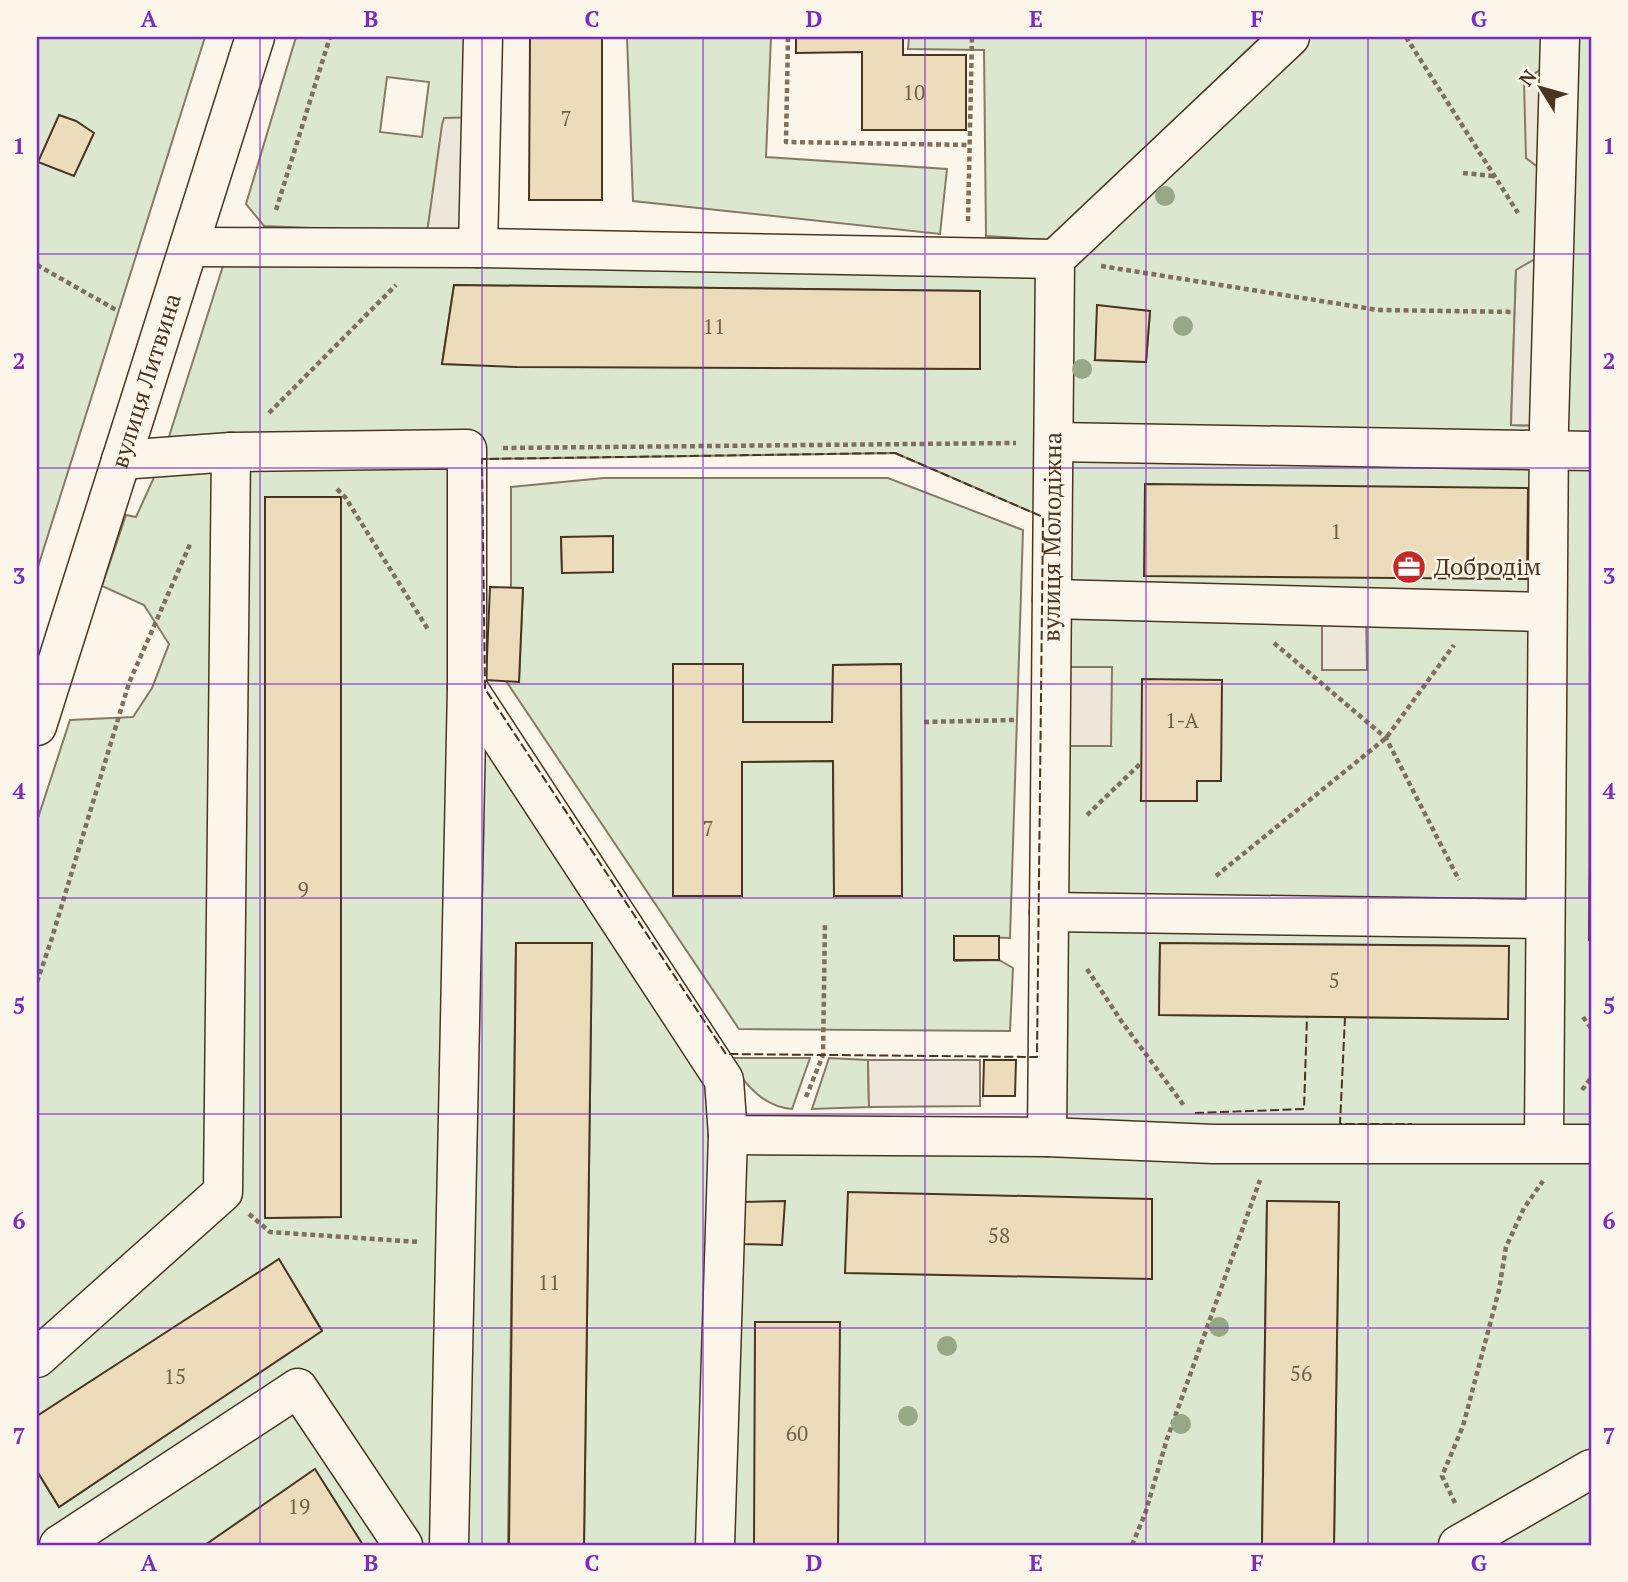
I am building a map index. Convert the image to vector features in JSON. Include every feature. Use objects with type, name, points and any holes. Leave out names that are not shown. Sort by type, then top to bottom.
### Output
[{"type":"street","name":"вулиця Литвина","points":[[37,726],[255,37]]},
{"type":"street","points":[[478,248],[483,37]]},
{"type":"street","points":[[189,247],[434,247],[1055,259],[1290,37]]},
{"type":"street","points":[[1544,1143],[1547,612],[1560,37]]},
{"type":"street","name":"вулиця Молодіжна","points":[[1047,1137],[1055,259]]},
{"type":"street","points":[[1054,442],[1591,451]]},
{"type":"street","points":[[121,460],[231,452],[467,449],[467,687],[449,1545]]},
{"type":"street","points":[[37,1358],[223,1192],[231,452]]},
{"type":"street","points":[[1052,600],[1547,612]]},
{"type":"street","points":[[467,687],[724,1080],[728,1135],[715,1545]]},
{"type":"street","points":[[1049,912],[1544,919]]},
{"type":"street","points":[[728,1135],[1047,1137],[1213,1144],[1591,1144]]},
{"type":"street","points":[[60,1545],[298,1388],[403,1545]]},
{"type":"street","points":[[1464,1541],[1591,1469]]},
{"type":"path","points":[[264,247],[330,37]]},
{"type":"path","points":[[788,37],[786,142],[970,145]]},
{"type":"path","points":[[968,257],[972,37]]},
{"type":"path","points":[[1406,37],[1521,218]]},
{"type":"path","points":[[1463,173],[1494,176]]},
{"type":"path","points":[[231,452],[434,247]]},
{"type":"path","points":[[1055,259],[1378,310],[1515,312]]},
{"type":"path","points":[[37,265],[118,311]]},
{"type":"path","points":[[467,449],[1054,442]]},
{"type":"path","points":[[295,451],[345,497],[432,635]]},
{"type":"path","points":[[37,982],[129,683],[193,537]]},
{"type":"path","points":[[1212,878],[1386,738],[1479,611]]},
{"type":"path","points":[[1271,640],[1386,738],[1478,918]]},
{"type":"path","points":[[924,722],[1051,719]]},
{"type":"path","points":[[1049,853],[1142,763]]},
{"type":"path","points":[[792,1134],[823,1055],[825,922]]},
{"type":"path","points":[[1085,967],[1122,1022],[1213,1144]]},
{"type":"path","points":[[1464,1541],[1442,1476],[1466,1414],[1499,1290],[1506,1247],[1524,1208],[1552,1168],[1544,1143]]},
{"type":"path","points":[[1132,1545],[1145,1514],[1167,1439],[1273,1144]]},
{"type":"path","points":[[223,1192],[270,1232],[455,1245]]},
{"type":"green space","points":[[37,37],[205,37],[37,570]]},
{"type":"green space","points":[[296,37],[482,37],[481,117],[436,180],[427,233],[264,226],[246,204]],"holes":[[[387,77],[429,82],[422,137],[380,132]]]},
{"type":"green space","points":[[627,37],[771,37],[766,157],[947,169],[940,234],[633,201]]},
{"type":"green space","points":[[909,37],[1261,37],[1048,240],[986,236],[984,50],[908,49]]},
{"type":"green space","points":[[1303,37],[1591,37],[1591,1545],[1334,1545],[1339,1202],[1267,1201],[1262,1545],[584,1545],[592,944],[516,943],[508,1545],[37,1545],[37,1471],[59,1507],[322,1330],[279,1260],[37,1416],[37,821],[70,720],[133,717],[152,688],[169,644],[144,605],[102,586],[126,515],[136,517],[161,462],[229,247],[1055,259]],"holes":[[[1516,271],[1549,426],[1511,425]],[[454,285],[980,291],[980,369],[442,364]],[[1150,312],[1146,362],[1095,360]],[[895,453],[1043,517],[1051,667],[1111,746],[1051,746],[1047,1137],[729,1147],[726,1054],[485,689],[483,459]],[[266,497],[340,497],[341,1217],[266,1218]],[[1221,680],[1197,781],[1197,801],[1141,800]],[[1160,943],[1508,946],[1507,1019],[1159,1015]]]},
{"type":"green space","points":[[604,478],[888,478],[1023,530],[1010,938],[954,936],[955,961],[999,960],[1013,968],[1010,1031],[739,1029],[506,681],[519,681],[523,589],[511,588],[511,487]],"holes":[[[561,537],[613,537],[613,572],[562,572]],[[743,664],[743,722],[832,722],[833,665],[901,664],[902,896],[834,896],[833,761],[742,762],[742,895],[673,896],[673,665]]]},
{"type":"green space","points":[[726,1058],[810,1058],[792,1109],[762,1098]]},
{"type":"green space","points":[[829,1058],[868,1060],[869,1107],[812,1109]]},
{"type":"shaded area","points":[[1560,56],[1556,181],[1526,158],[1524,81]]},
{"type":"shaded area","points":[[481,117],[478,248],[425,247],[444,118]]},
{"type":"shaded area","points":[[1554,248],[1549,426],[1511,425],[1516,270]]},
{"type":"shaded area","points":[[1322,606],[1366,608],[1367,670],[1322,670]]},
{"type":"shaded area","points":[[1051,667],[1112,667],[1111,746],[1051,746]]},
{"type":"shaded area","points":[[868,1060],[980,1060],[980,1106],[869,1107]]},
{"type":"building","points":[[530,37],[602,37],[602,200],[529,200]]},
{"type":"building","points":[[796,37],[903,37],[903,55],[966,55],[966,130],[862,130],[862,52],[796,53]]},
{"type":"building","points":[[59,115],[76,121],[94,133],[74,176],[38,162]]},
{"type":"building","points":[[454,285],[980,291],[980,369],[517,367],[442,364]]},
{"type":"building","points":[[1097,305],[1150,311],[1146,362],[1095,360]]},
{"type":"building","points":[[1145,484],[1528,488],[1527,579],[1144,576]]},
{"type":"building","points":[[265,497],[341,497],[341,1217],[265,1218]]},
{"type":"building","points":[[613,536],[613,572],[562,573],[561,537]]},
{"type":"building","points":[[490,587],[523,588],[519,682],[486,680]]},
{"type":"building","points":[[673,664],[743,664],[743,722],[832,722],[833,665],[901,664],[902,896],[834,896],[833,761],[742,762],[742,896],[673,896]]},
{"type":"building","points":[[1142,679],[1222,680],[1221,781],[1197,781],[1197,801],[1141,801]]},
{"type":"building","points":[[1591,786],[1591,940],[1589,940]]},
{"type":"building","points":[[954,936],[999,936],[999,960],[954,960]]},
{"type":"building","points":[[516,943],[592,943],[584,1545],[509,1545]]},
{"type":"building","points":[[1160,943],[1509,946],[1508,1019],[1159,1015]]},
{"type":"building","points":[[984,1060],[1016,1060],[1015,1096],[983,1096]]},
{"type":"building","points":[[848,1192],[1152,1199],[1152,1279],[845,1273]]},
{"type":"building","points":[[785,1201],[782,1245],[741,1244],[742,1202]]},
{"type":"building","points":[[1267,1201],[1339,1202],[1334,1545],[1262,1545]]},
{"type":"building","points":[[279,1259],[322,1331],[59,1507],[37,1471],[37,1416]]},
{"type":"building","points":[[755,1322],[840,1322],[838,1545],[754,1545]]},
{"type":"building","points":[[315,1469],[363,1545],[205,1545]]},
{"type":"fence","points":[[895,453],[1043,517],[1037,1057],[726,1054],[485,689],[482,459],[895,453]]},
{"type":"fence","points":[[1195,1113],[1304,1109],[1307,1017]]},
{"type":"fence","points":[[1345,1017],[1340,1124],[1412,1124]]},
{"type":"place","name":"Добродім","points":[[1409,567]]}]
